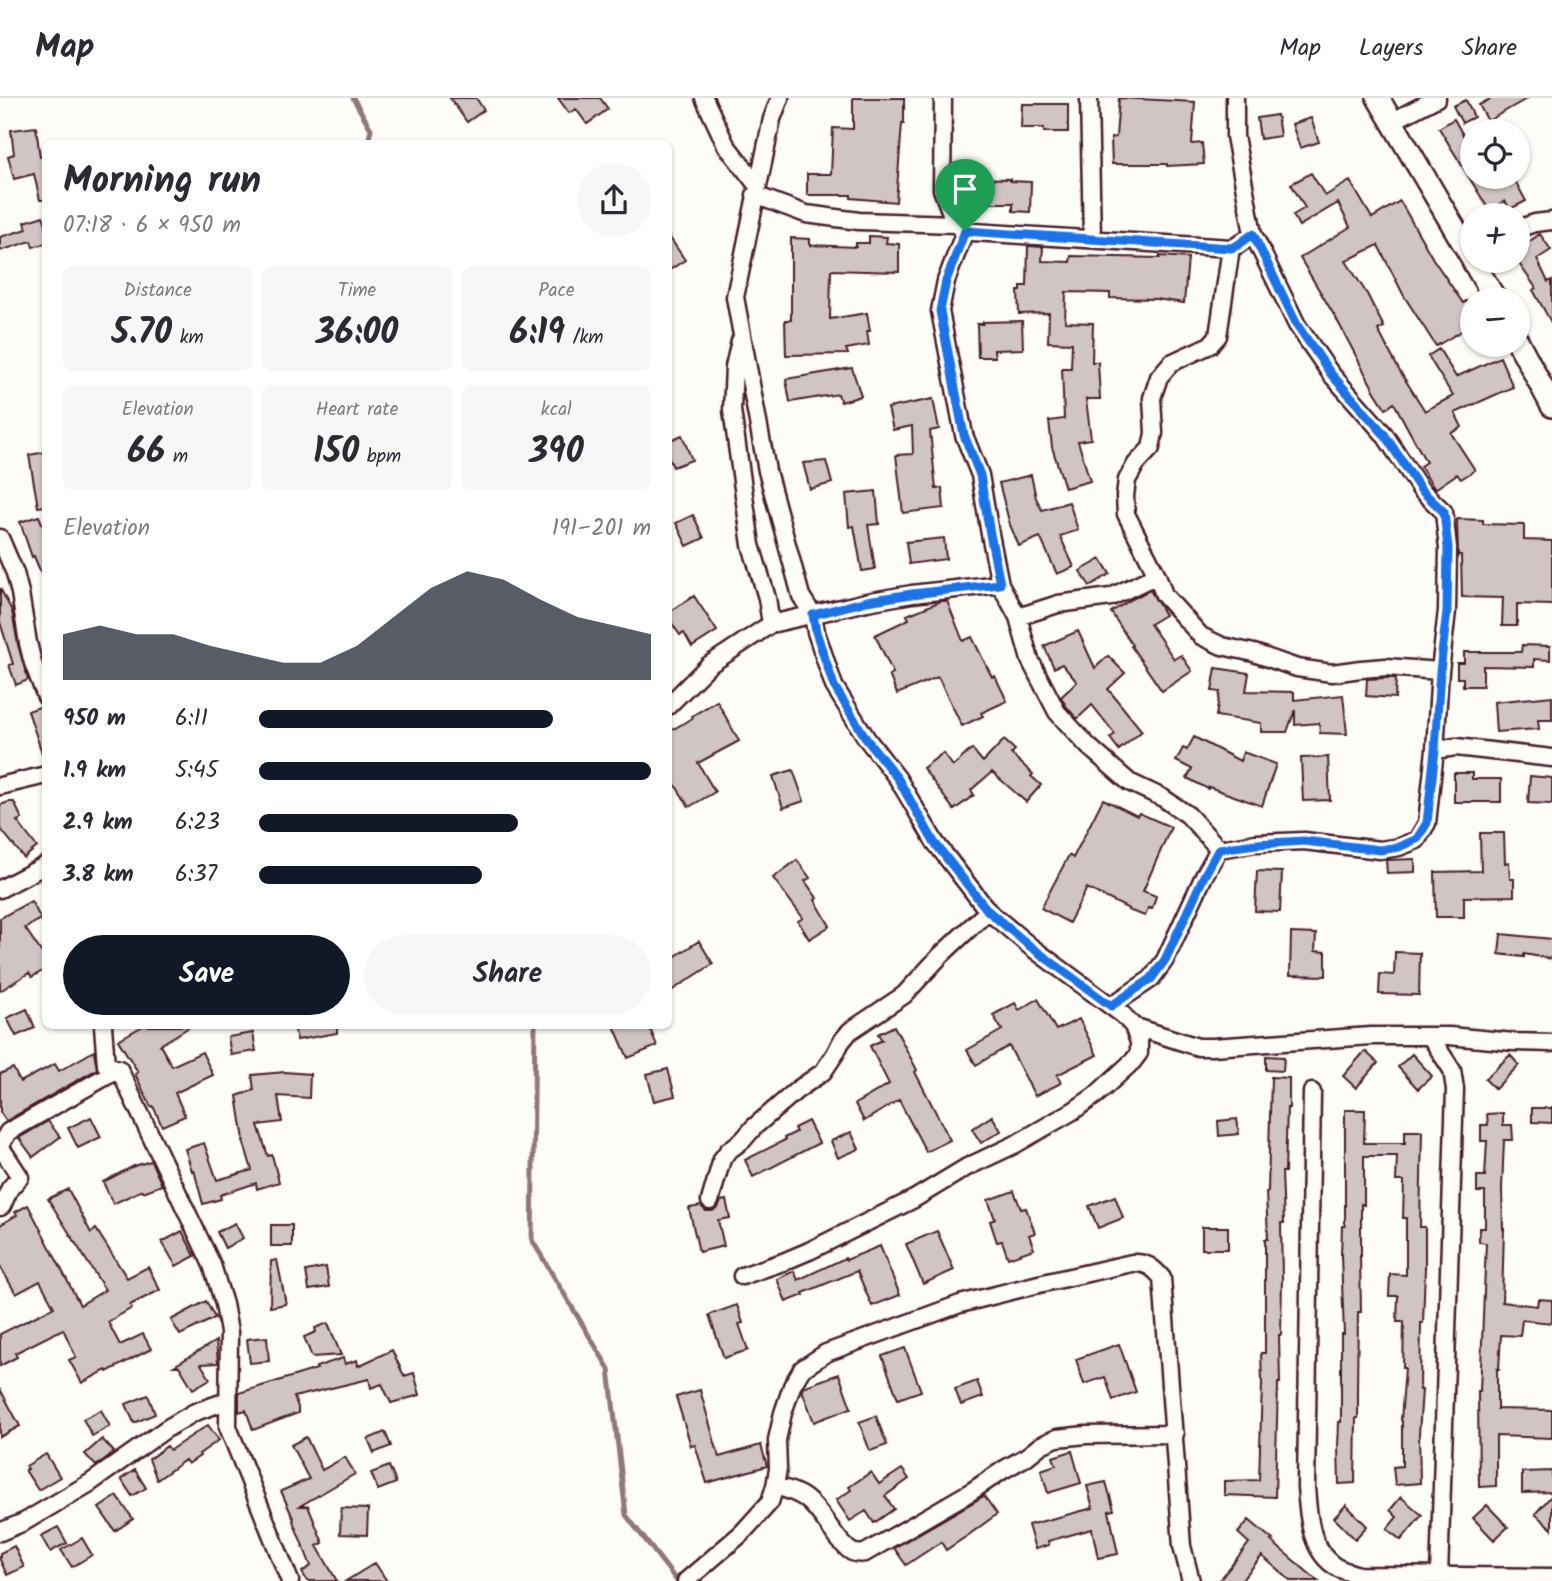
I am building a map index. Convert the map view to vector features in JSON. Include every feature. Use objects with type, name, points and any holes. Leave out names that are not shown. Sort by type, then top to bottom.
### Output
[{"type":"street","points":[[704,98],[726,145],[756,190],[806,214],[1231,248],[1253,234]]},
{"type":"street","points":[[742,1276],[800,1255],[914,1199],[967,1167],[1014,1145],[1096,1095],[1139,1053],[1139,1042],[1133,1026],[1123,1014],[1031,947],[988,911],[934,842],[898,779],[867,740],[834,686],[813,615],[801,596],[766,471],[735,298],[756,190],[772,119],[780,98]]},
{"type":"street","points":[[943,98],[942,189],[960,228],[940,311],[964,435],[980,475],[1000,584],[1018,617],[1030,660],[1057,712],[1088,746],[1129,782],[1163,798],[1188,816],[1219,849]]},
{"type":"street","points":[[1089,98],[1092,238]]},
{"type":"street","points":[[1219,849],[1304,841],[1380,850],[1399,847],[1417,839],[1427,823],[1447,611],[1448,548],[1444,512],[1421,490],[1384,434],[1331,374],[1297,325],[1253,234],[1235,136],[1235,98]]},
{"type":"street","points":[[1378,98],[1460,235]]},
{"type":"street","points":[[1391,122],[1437,98]]},
{"type":"street","points":[[1530,225],[1552,221]]},
{"type":"street","points":[[1231,248],[1218,336],[1210,345],[1171,363],[1159,377],[1152,398],[1154,433],[1151,449],[1136,464],[1128,480],[1126,514],[1157,575],[1164,595],[1201,636],[1222,646],[1254,653],[1297,668],[1332,673],[1386,667],[1440,671]]},
{"type":"street","points":[[742,335],[734,367],[732,410],[751,545],[767,598],[771,624]]},
{"type":"street","points":[[1529,357],[1546,381],[1552,406]]},
{"type":"street","points":[[0,538],[15,573],[28,643],[42,686]]},
{"type":"street","points":[[1018,617],[1058,604],[1111,597],[1157,575]]},
{"type":"street","points":[[672,702],[709,665],[771,624],[867,601],[1000,584]]},
{"type":"street","points":[[1435,750],[1456,747],[1552,758]]},
{"type":"street","points":[[0,786],[42,776]]},
{"type":"street","points":[[1111,1006],[1151,979],[1165,960],[1219,849]]},
{"type":"street","points":[[0,889],[42,867]]},
{"type":"street","points":[[710,1201],[722,1159],[729,1151],[797,1090],[823,1072],[850,1031],[904,995],[951,945],[988,911]]},
{"type":"street","points":[[1133,1026],[1206,1047],[1371,1035],[1552,1043]]},
{"type":"street","points":[[103,1029],[106,1065],[119,1069],[212,1265],[229,1332],[228,1427],[290,1581]]},
{"type":"street","points":[[1430,1036],[1452,1070],[1455,1089],[1440,1577]]},
{"type":"street","points":[[0,1207],[10,1188],[20,1177],[1,1146],[8,1132],[119,1069]]},
{"type":"street","points":[[1312,1092],[1306,1488],[1308,1517],[1322,1555],[1337,1567],[1359,1575],[1552,1577]]},
{"type":"street","points":[[687,1581],[770,1502],[778,1469],[777,1440],[783,1413],[792,1386],[802,1369],[826,1353],[960,1304],[1142,1262],[1162,1278],[1182,1546],[1191,1581]]},
{"type":"street","points":[[0,1532],[24,1522],[90,1483],[166,1429],[195,1412],[227,1401]]},
{"type":"street","points":[[775,1486],[805,1498],[819,1511],[850,1551],[859,1554],[972,1491],[1026,1457],[1041,1444],[1057,1438],[1086,1435],[1175,1434]]},
{"type":"building","points":[[450,98],[476,98],[484,110],[467,122]]},
{"type":"building","points":[[558,98],[600,98],[608,109],[587,124],[576,109],[569,113]]},
{"type":"building","points":[[853,98],[904,98],[896,202],[851,198],[851,195],[807,195],[807,174],[831,174],[833,128],[853,129]]},
{"type":"building","points":[[1119,98],[1195,102],[1192,144],[1202,143],[1204,164],[1112,164],[1111,138],[1116,137]]},
{"type":"building","points":[[1492,98],[1528,98],[1491,119],[1487,119],[1479,105]]},
{"type":"building","points":[[1466,100],[1474,117],[1460,119],[1453,106]]},
{"type":"building","points":[[1022,104],[1068,104],[1068,132],[1021,128]]},
{"type":"building","points":[[1277,115],[1280,136],[1260,139],[1257,118]]},
{"type":"building","points":[[1311,118],[1319,142],[1300,148],[1292,124]]},
{"type":"building","points":[[1454,119],[1460,130],[1460,162],[1439,128]]},
{"type":"building","points":[[36,127],[40,157],[42,156],[42,200],[34,174],[14,179],[8,156],[14,154],[11,130]]},
{"type":"building","points":[[1311,173],[1325,196],[1350,181],[1372,218],[1400,201],[1433,259],[1460,299],[1460,332],[1436,346],[1404,296],[1378,245],[1346,261],[1384,327],[1378,330],[1399,370],[1425,411],[1453,396],[1428,356],[1439,349],[1456,377],[1500,357],[1513,387],[1455,413],[1462,427],[1451,433],[1475,470],[1461,479],[1457,474],[1434,488],[1420,466],[1426,462],[1394,403],[1386,409],[1300,258],[1350,227],[1338,203],[1299,226],[1293,215],[1305,208],[1291,184]]},
{"type":"building","points":[[967,178],[1031,182],[1030,212],[1013,211],[1013,203],[987,203],[987,207],[966,207]]},
{"type":"building","points":[[1476,189],[1520,189],[1526,201],[1522,203],[1485,203]]},
{"type":"building","points":[[42,216],[42,244],[33,247],[31,241],[0,251],[0,237],[27,229],[25,222]]},
{"type":"building","points":[[1540,234],[1551,250],[1537,259],[1548,282],[1552,280],[1552,324],[1533,290],[1536,288],[1525,273],[1530,273],[1530,241]]},
{"type":"building","points":[[869,236],[887,237],[886,243],[899,244],[899,272],[831,270],[830,319],[867,313],[869,345],[846,349],[848,354],[786,355],[785,320],[791,320],[791,238],[810,239],[810,245],[856,247],[856,243],[869,243]]},
{"type":"building","points":[[672,241],[685,260],[672,268]]},
{"type":"building","points":[[1028,246],[1043,247],[1042,261],[1070,262],[1071,256],[1188,258],[1184,303],[1156,299],[1110,298],[1110,293],[1066,292],[1065,322],[1093,323],[1092,362],[1098,362],[1100,399],[1086,399],[1091,439],[1078,441],[1090,481],[1065,488],[1052,447],[1049,421],[1064,419],[1062,368],[1071,368],[1072,343],[1048,342],[1049,313],[1019,314],[1018,291],[1021,291],[1021,286],[1027,286]]},
{"type":"building","points":[[1022,321],[1023,349],[994,350],[995,357],[978,357],[977,324]]},
{"type":"building","points":[[852,368],[861,396],[841,402],[838,394],[790,402],[786,379]]},
{"type":"building","points":[[933,399],[939,429],[930,431],[936,489],[942,488],[944,508],[903,513],[896,455],[913,454],[912,426],[893,430],[888,408]]},
{"type":"building","points":[[682,435],[692,460],[673,467],[672,439]]},
{"type":"building","points":[[42,453],[42,506],[38,507],[29,455]]},
{"type":"building","points":[[826,461],[832,483],[810,489],[803,463]]},
{"type":"building","points":[[1031,475],[1036,498],[1042,510],[1069,502],[1078,530],[1060,536],[1074,567],[1057,574],[1040,537],[1019,546],[1010,525],[999,483]]},
{"type":"building","points":[[876,491],[879,524],[868,525],[875,569],[862,571],[854,526],[849,527],[846,494]]},
{"type":"building","points":[[693,515],[704,538],[687,546],[676,523]]},
{"type":"building","points":[[39,516],[42,523],[42,576],[34,556],[32,557],[20,522]]},
{"type":"building","points":[[1457,519],[1483,520],[1483,524],[1524,525],[1524,540],[1552,541],[1552,605],[1517,604],[1517,626],[1502,626],[1503,598],[1462,597]]},
{"type":"building","points":[[944,538],[946,559],[909,564],[906,542]]},
{"type":"building","points":[[1101,559],[1110,574],[1090,586],[1080,571]]},
{"type":"building","points":[[0,588],[12,611],[28,680],[16,685],[9,665],[13,664],[0,622]]},
{"type":"building","points":[[1150,590],[1165,615],[1150,624],[1174,659],[1181,655],[1192,671],[1162,691],[1111,612]]},
{"type":"building","points":[[694,596],[717,631],[692,647],[684,633],[680,635],[672,624],[672,610]]},
{"type":"building","points":[[947,601],[963,641],[972,637],[1007,701],[981,713],[983,716],[962,726],[938,677],[897,694],[889,675],[893,673],[875,635],[909,619],[907,615]]},
{"type":"building","points":[[1078,631],[1095,668],[1108,656],[1125,673],[1108,689],[1142,731],[1119,750],[1110,738],[1115,734],[1092,705],[1077,719],[1061,697],[1077,682],[1062,664],[1054,668],[1044,646]]},
{"type":"building","points":[[1522,645],[1550,646],[1550,660],[1534,659],[1534,667],[1483,666],[1483,686],[1463,686],[1463,678],[1457,678],[1457,663],[1464,663],[1464,652],[1521,652]]},
{"type":"building","points":[[1216,668],[1249,673],[1246,691],[1294,692],[1294,700],[1343,695],[1347,734],[1320,733],[1319,723],[1295,725],[1295,710],[1287,732],[1261,732],[1261,723],[1216,716],[1220,692],[1212,691]]},
{"type":"building","points":[[1396,678],[1395,698],[1366,696],[1367,679]]},
{"type":"building","points":[[1552,696],[1552,720],[1538,720],[1539,729],[1496,732],[1494,702]]},
{"type":"building","points":[[717,701],[739,741],[698,763],[715,792],[689,807],[672,779],[672,730],[693,718],[692,716]]},
{"type":"building","points":[[42,706],[42,753],[28,711]]},
{"type":"building","points":[[1194,737],[1240,761],[1243,752],[1276,764],[1262,806],[1209,787],[1208,789],[1187,778],[1192,769],[1176,761],[1183,748],[1187,750]]},
{"type":"building","points":[[1004,740],[1015,750],[1011,754],[1041,785],[1026,802],[992,772],[971,790],[974,795],[954,810],[923,768],[943,753],[953,766],[972,749],[983,762]]},
{"type":"building","points":[[1328,757],[1330,800],[1303,801],[1301,758]]},
{"type":"building","points":[[793,770],[804,801],[783,808],[773,776]]},
{"type":"building","points":[[1454,773],[1472,773],[1472,779],[1501,779],[1501,802],[1454,802]]},
{"type":"building","points":[[1530,776],[1552,778],[1552,804],[1528,803]]},
{"type":"building","points":[[1103,799],[1137,816],[1139,813],[1171,827],[1143,891],[1156,896],[1152,909],[1148,908],[1145,916],[1087,888],[1069,923],[1041,908],[1069,855],[1073,858]]},
{"type":"building","points":[[14,802],[22,819],[17,821],[37,847],[24,858],[0,828],[0,805]]},
{"type":"building","points":[[1480,833],[1504,833],[1505,863],[1509,862],[1510,879],[1514,879],[1514,896],[1464,897],[1464,917],[1436,917],[1435,872],[1481,871]]},
{"type":"building","points":[[1415,859],[1415,872],[1387,873],[1386,860]]},
{"type":"building","points":[[797,860],[810,878],[805,881],[817,898],[815,900],[830,926],[809,939],[798,921],[803,918],[773,878]]},
{"type":"building","points":[[1257,871],[1282,872],[1280,912],[1255,911]]},
{"type":"building","points":[[31,901],[41,919],[25,928],[42,953],[42,971],[32,977],[29,973],[0,991],[0,918]]},
{"type":"building","points":[[1291,933],[1316,934],[1315,951],[1326,952],[1326,976],[1290,975]]},
{"type":"building","points":[[1501,934],[1552,939],[1552,959],[1524,954],[1524,957],[1499,954]]},
{"type":"building","points":[[699,941],[713,964],[672,990],[672,958]]},
{"type":"building","points":[[1395,952],[1420,953],[1419,995],[1379,994],[1380,974],[1394,975]]},
{"type":"building","points":[[1038,999],[1056,1030],[1079,1019],[1097,1055],[1057,1075],[1061,1083],[1035,1096],[1009,1046],[976,1065],[967,1050],[1002,1030],[993,1015],[1015,1003],[1019,1010]]},
{"type":"building","points":[[27,1009],[35,1028],[16,1036],[7,1018]]},
{"type":"building","points":[[894,1026],[950,1140],[926,1152],[899,1100],[864,1121],[855,1104],[889,1084],[870,1046],[882,1040],[878,1034]]},
{"type":"building","points":[[138,1029],[186,1029],[160,1045],[172,1066],[202,1052],[213,1075],[175,1093],[185,1116],[162,1126],[135,1074],[138,1072],[118,1040]]},
{"type":"building","points":[[295,1029],[337,1029],[337,1033],[297,1040]]},
{"type":"building","points":[[615,1029],[650,1029],[657,1046],[628,1058]]},
{"type":"building","points":[[253,1033],[256,1051],[231,1055],[228,1037]]},
{"type":"building","points":[[94,1051],[97,1069],[6,1121],[0,1112],[0,1074],[13,1068],[20,1082],[55,1064],[59,1071]]},
{"type":"building","points":[[1365,1051],[1378,1063],[1356,1088],[1343,1076]]},
{"type":"building","points":[[1412,1054],[1432,1076],[1418,1089],[1398,1067]]},
{"type":"building","points":[[1510,1055],[1519,1065],[1495,1089],[1485,1079]]},
{"type":"building","points":[[1266,1056],[1284,1057],[1283,1071],[1266,1070]]},
{"type":"building","points":[[668,1069],[675,1096],[654,1101],[647,1074]]},
{"type":"building","points":[[285,1072],[310,1074],[309,1098],[278,1096],[282,1122],[258,1125],[268,1156],[272,1155],[279,1182],[257,1189],[256,1183],[220,1195],[221,1199],[203,1204],[185,1149],[204,1143],[217,1180],[252,1170],[243,1140],[237,1096],[254,1090],[252,1075]]},
{"type":"building","points":[[1271,1077],[1289,1078],[1285,1172],[1282,1172],[1284,1223],[1281,1223],[1280,1383],[1275,1497],[1224,1495],[1224,1481],[1259,1480],[1261,1353],[1265,1353],[1265,1239],[1268,1239],[1266,1192]]},
{"type":"building","points":[[1532,1108],[1552,1108],[1552,1123],[1532,1122]]},
{"type":"building","points":[[1345,1110],[1365,1110],[1364,1143],[1405,1143],[1405,1131],[1422,1131],[1420,1227],[1425,1227],[1425,1268],[1421,1323],[1420,1483],[1395,1485],[1393,1467],[1402,1466],[1404,1322],[1397,1322],[1398,1296],[1389,1296],[1390,1274],[1406,1275],[1404,1181],[1396,1181],[1397,1156],[1364,1156],[1355,1483],[1339,1484],[1341,1334],[1344,1334],[1341,1256],[1342,1226],[1345,1226]]},
{"type":"building","points":[[1503,1113],[1503,1125],[1512,1125],[1513,1140],[1504,1140],[1502,1302],[1537,1306],[1538,1299],[1552,1300],[1552,1323],[1522,1320],[1520,1336],[1501,1335],[1497,1369],[1497,1409],[1552,1410],[1552,1438],[1496,1436],[1496,1486],[1479,1487],[1478,1391],[1486,1243],[1479,1242],[1479,1228],[1485,1228],[1485,1192],[1477,1192],[1477,1176],[1485,1176],[1487,1141],[1481,1141],[1481,1125],[1488,1125],[1487,1114]]},
{"type":"building","points":[[992,1116],[1001,1131],[981,1143],[972,1129]]},
{"type":"building","points":[[91,1117],[101,1137],[78,1148],[68,1128]]},
{"type":"building","points":[[1237,1119],[1239,1134],[1219,1136],[1218,1121]]},
{"type":"building","points":[[48,1121],[60,1137],[33,1157],[19,1138]]},
{"type":"building","points":[[808,1121],[819,1143],[753,1177],[745,1160],[785,1140],[784,1138],[796,1132],[794,1128]]},
{"type":"building","points":[[851,1132],[859,1149],[838,1158],[831,1141]]},
{"type":"building","points":[[151,1161],[162,1185],[143,1192],[142,1190],[113,1204],[103,1182],[134,1166]]},
{"type":"building","points":[[68,1189],[91,1233],[96,1229],[127,1278],[148,1267],[160,1290],[130,1305],[132,1308],[108,1322],[120,1345],[143,1334],[151,1349],[82,1383],[69,1360],[76,1357],[63,1329],[15,1353],[17,1357],[0,1366],[0,1334],[54,1307],[40,1281],[16,1294],[0,1266],[0,1225],[17,1215],[15,1212],[28,1205],[80,1305],[105,1290],[48,1199]]},
{"type":"building","points":[[1014,1191],[1021,1209],[1026,1208],[1035,1233],[1029,1235],[1034,1249],[1008,1258],[1002,1241],[997,1242],[990,1221],[995,1219],[988,1200]]},
{"type":"building","points":[[1115,1196],[1123,1218],[1098,1228],[1089,1206]]},
{"type":"building","points":[[726,1200],[730,1218],[718,1220],[724,1246],[699,1252],[689,1208],[701,1206],[706,1211],[712,1211],[718,1208],[721,1201]]},
{"type":"building","points":[[235,1223],[243,1238],[225,1248],[217,1232]]},
{"type":"building","points":[[271,1225],[292,1225],[292,1246],[271,1246]]},
{"type":"building","points":[[1202,1227],[1228,1227],[1228,1249],[1202,1249]]},
{"type":"building","points":[[182,1231],[195,1256],[176,1266],[162,1242]]},
{"type":"building","points":[[937,1231],[954,1270],[923,1284],[906,1244]]},
{"type":"building","points":[[880,1246],[900,1295],[872,1306],[857,1271],[786,1302],[777,1279],[794,1271],[798,1280],[845,1258],[846,1260]]},
{"type":"building","points":[[277,1260],[286,1304],[270,1307],[271,1261]]},
{"type":"building","points":[[326,1267],[329,1287],[309,1290],[306,1271]]},
{"type":"building","points":[[206,1301],[215,1318],[180,1335],[171,1320]]},
{"type":"building","points":[[737,1305],[743,1323],[739,1324],[748,1350],[724,1358],[709,1315]]},
{"type":"building","points":[[328,1323],[341,1355],[312,1357],[304,1337],[316,1332],[315,1328]]},
{"type":"building","points":[[267,1337],[269,1361],[250,1363],[247,1339]]},
{"type":"building","points":[[216,1341],[218,1363],[201,1364],[210,1379],[193,1389],[179,1366],[174,1366]]},
{"type":"building","points":[[1119,1344],[1136,1392],[1113,1400],[1105,1377],[1084,1384],[1076,1359]]},
{"type":"building","points":[[905,1348],[921,1391],[898,1399],[882,1356]]},
{"type":"building","points":[[392,1350],[404,1376],[414,1373],[420,1395],[391,1403],[382,1384],[371,1388],[369,1379],[294,1397],[298,1413],[253,1430],[246,1410],[239,1412],[239,1393],[317,1369],[316,1367],[343,1358],[345,1364],[357,1360],[358,1366]]},
{"type":"building","points":[[839,1374],[851,1408],[814,1422],[803,1387]]},
{"type":"building","points":[[977,1381],[983,1397],[961,1405],[955,1389]]},
{"type":"building","points":[[0,1389],[20,1426],[0,1437]]},
{"type":"building","points":[[700,1390],[719,1457],[761,1445],[767,1466],[707,1483],[695,1445],[691,1446],[676,1397]]},
{"type":"building","points":[[148,1395],[155,1414],[134,1423],[126,1404]]},
{"type":"building","points":[[101,1410],[110,1426],[92,1436],[83,1419]]},
{"type":"building","points":[[876,1416],[887,1445],[870,1451],[859,1422]]},
{"type":"building","points":[[208,1425],[219,1440],[188,1464],[185,1460],[157,1480],[149,1459],[167,1446],[170,1450]]},
{"type":"building","points":[[385,1432],[391,1446],[374,1453],[368,1439]]},
{"type":"building","points":[[306,1437],[322,1470],[345,1457],[355,1474],[300,1506],[308,1506],[323,1543],[317,1546],[337,1581],[307,1581],[302,1572],[311,1566],[281,1491],[309,1479],[291,1445]]},
{"type":"building","points":[[102,1439],[114,1452],[96,1466],[85,1454]]},
{"type":"building","points":[[1072,1451],[1081,1483],[1048,1493],[1041,1470],[1056,1465],[1053,1457]]},
{"type":"building","points":[[46,1454],[60,1477],[38,1490],[25,1470],[28,1469],[26,1466]]},
{"type":"building","points":[[389,1466],[396,1483],[378,1490],[371,1473]]},
{"type":"building","points":[[902,1469],[909,1479],[885,1496],[894,1509],[874,1523],[866,1511],[850,1521],[836,1500],[851,1490],[849,1487],[871,1472],[879,1484]]},
{"type":"building","points":[[135,1470],[146,1488],[132,1496],[121,1479]]},
{"type":"building","points":[[1552,1471],[1552,1492],[1522,1493],[1522,1472]]},
{"type":"building","points":[[1106,1482],[1114,1510],[1109,1511],[1118,1554],[1098,1558],[1092,1529],[1048,1541],[1049,1545],[1035,1549],[1028,1525],[1093,1508],[1087,1486]]},
{"type":"building","points":[[1552,1495],[1552,1529],[1535,1514]]},
{"type":"building","points":[[117,1496],[133,1519],[115,1531],[99,1508]]},
{"type":"building","points":[[984,1496],[997,1514],[946,1550],[941,1542],[906,1565],[894,1548]]},
{"type":"building","points":[[1401,1497],[1422,1515],[1401,1540],[1387,1529],[1397,1517],[1390,1510]]},
{"type":"building","points":[[1346,1505],[1367,1526],[1355,1539],[1334,1518]]},
{"type":"building","points":[[1487,1505],[1508,1527],[1494,1540],[1473,1518]]},
{"type":"building","points":[[341,1508],[368,1509],[367,1535],[340,1534]]},
{"type":"building","points":[[1249,1520],[1318,1581],[1291,1581],[1262,1556],[1241,1581],[1219,1581],[1249,1543],[1238,1533]]},
{"type":"building","points":[[58,1527],[67,1543],[50,1552],[41,1536]]},
{"type":"building","points":[[82,1538],[92,1555],[72,1567],[61,1550]]},
{"type":"building","points":[[14,1546],[24,1567],[7,1575],[0,1560],[0,1553]]},
{"type":"building","points":[[375,1563],[387,1581],[346,1581]]},
{"type":"waterway","points":[[353,98],[371,129],[369,140]]},
{"type":"waterway","points":[[535,1029],[532,1240],[609,1369],[626,1515],[677,1581]]},
{"type":"route","points":[[965,231],[1231,248],[1253,234],[1297,325],[1331,374],[1384,434],[1421,490],[1444,512],[1448,548],[1447,611],[1427,823],[1417,839],[1399,847],[1380,850],[1304,841],[1219,849],[1165,960],[1143,986],[1111,1006],[1031,947],[988,911],[977,898],[934,842],[898,779],[867,740],[834,686],[816,632],[813,615],[867,601],[1000,584],[980,475],[964,435],[940,311],[946,281],[965,231]]}]
